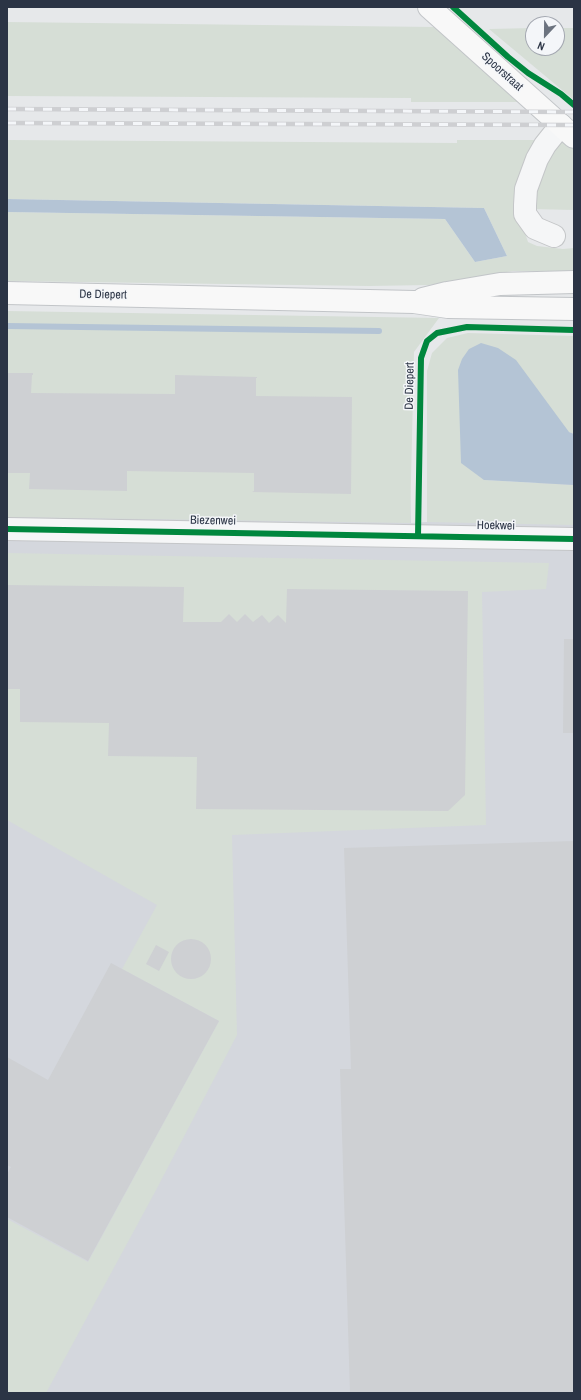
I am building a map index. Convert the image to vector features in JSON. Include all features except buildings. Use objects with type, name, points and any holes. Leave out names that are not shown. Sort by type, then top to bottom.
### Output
[{"type":"main road","name":"Spoorstraat","points":[[429,7],[567,131]]},
{"type":"main road","name":"De Diepert","points":[[414,302],[448,293],[500,284],[574,282]]},
{"type":"main road","name":"De Diepert","points":[[7,293],[414,302],[448,307],[574,309]]},
{"type":"street","points":[[554,236],[535,228],[525,214],[526,189],[544,145],[567,131]]},
{"type":"street","name":"Biezenwei","points":[[7,529],[418,536]]},
{"type":"street","name":"Hoekwei","points":[[418,536],[574,539]]},
{"type":"shaded area","points":[[7,22],[434,27],[519,102],[411,102],[411,98],[7,96]]},
{"type":"shaded area","points":[[525,28],[525,56],[565,56],[565,28],[574,28],[574,100],[489,29]]},
{"type":"shaded area","points":[[7,140],[457,143],[457,140],[540,140],[521,221],[528,242],[537,246],[563,249],[574,248],[574,271],[513,271],[429,285],[369,286],[7,281],[7,212],[445,219],[475,262],[507,256],[484,208],[7,199]]},
{"type":"shaded area","points":[[561,141],[566,142],[574,150],[574,210],[529,209],[539,168]]},
{"type":"shaded area","points":[[7,311],[439,318],[414,352],[410,523],[7,517]]},
{"type":"shaded area","points":[[468,333],[574,336],[574,434],[569,432],[484,480],[574,485],[574,525],[427,522],[427,371],[432,353],[447,338]]},
{"type":"shaded area","points":[[7,337],[407,360],[411,523],[427,522],[574,470],[574,1393],[7,1393]]},
{"type":"shaded area","points":[[7,553],[549,563],[546,589],[482,592],[486,825],[232,835],[237,1035],[155,1192],[46,1393],[7,1393],[7,1219],[88,1262],[219,1021],[122,969],[157,905],[7,820]]},
{"type":"water","points":[[7,199],[484,208],[507,256],[475,262],[445,219],[7,212]]},
{"type":"water","points":[[481,343],[498,348],[516,360],[569,432],[574,434],[574,485],[484,480],[461,463],[458,370],[462,359],[469,349]]},
{"type":"waterway","points":[[7,326],[379,331]]},
{"type":"railway","points":[[7,109],[574,112]]},
{"type":"railway","points":[[7,123],[574,125]]},
{"type":"cycle path","points":[[453,7],[508,57],[528,73],[561,94],[574,105]]},
{"type":"cycle path","points":[[418,536],[421,358],[427,341],[437,333],[467,327],[574,330]]},
{"type":"cycle path","points":[[7,529],[574,539]]}]
